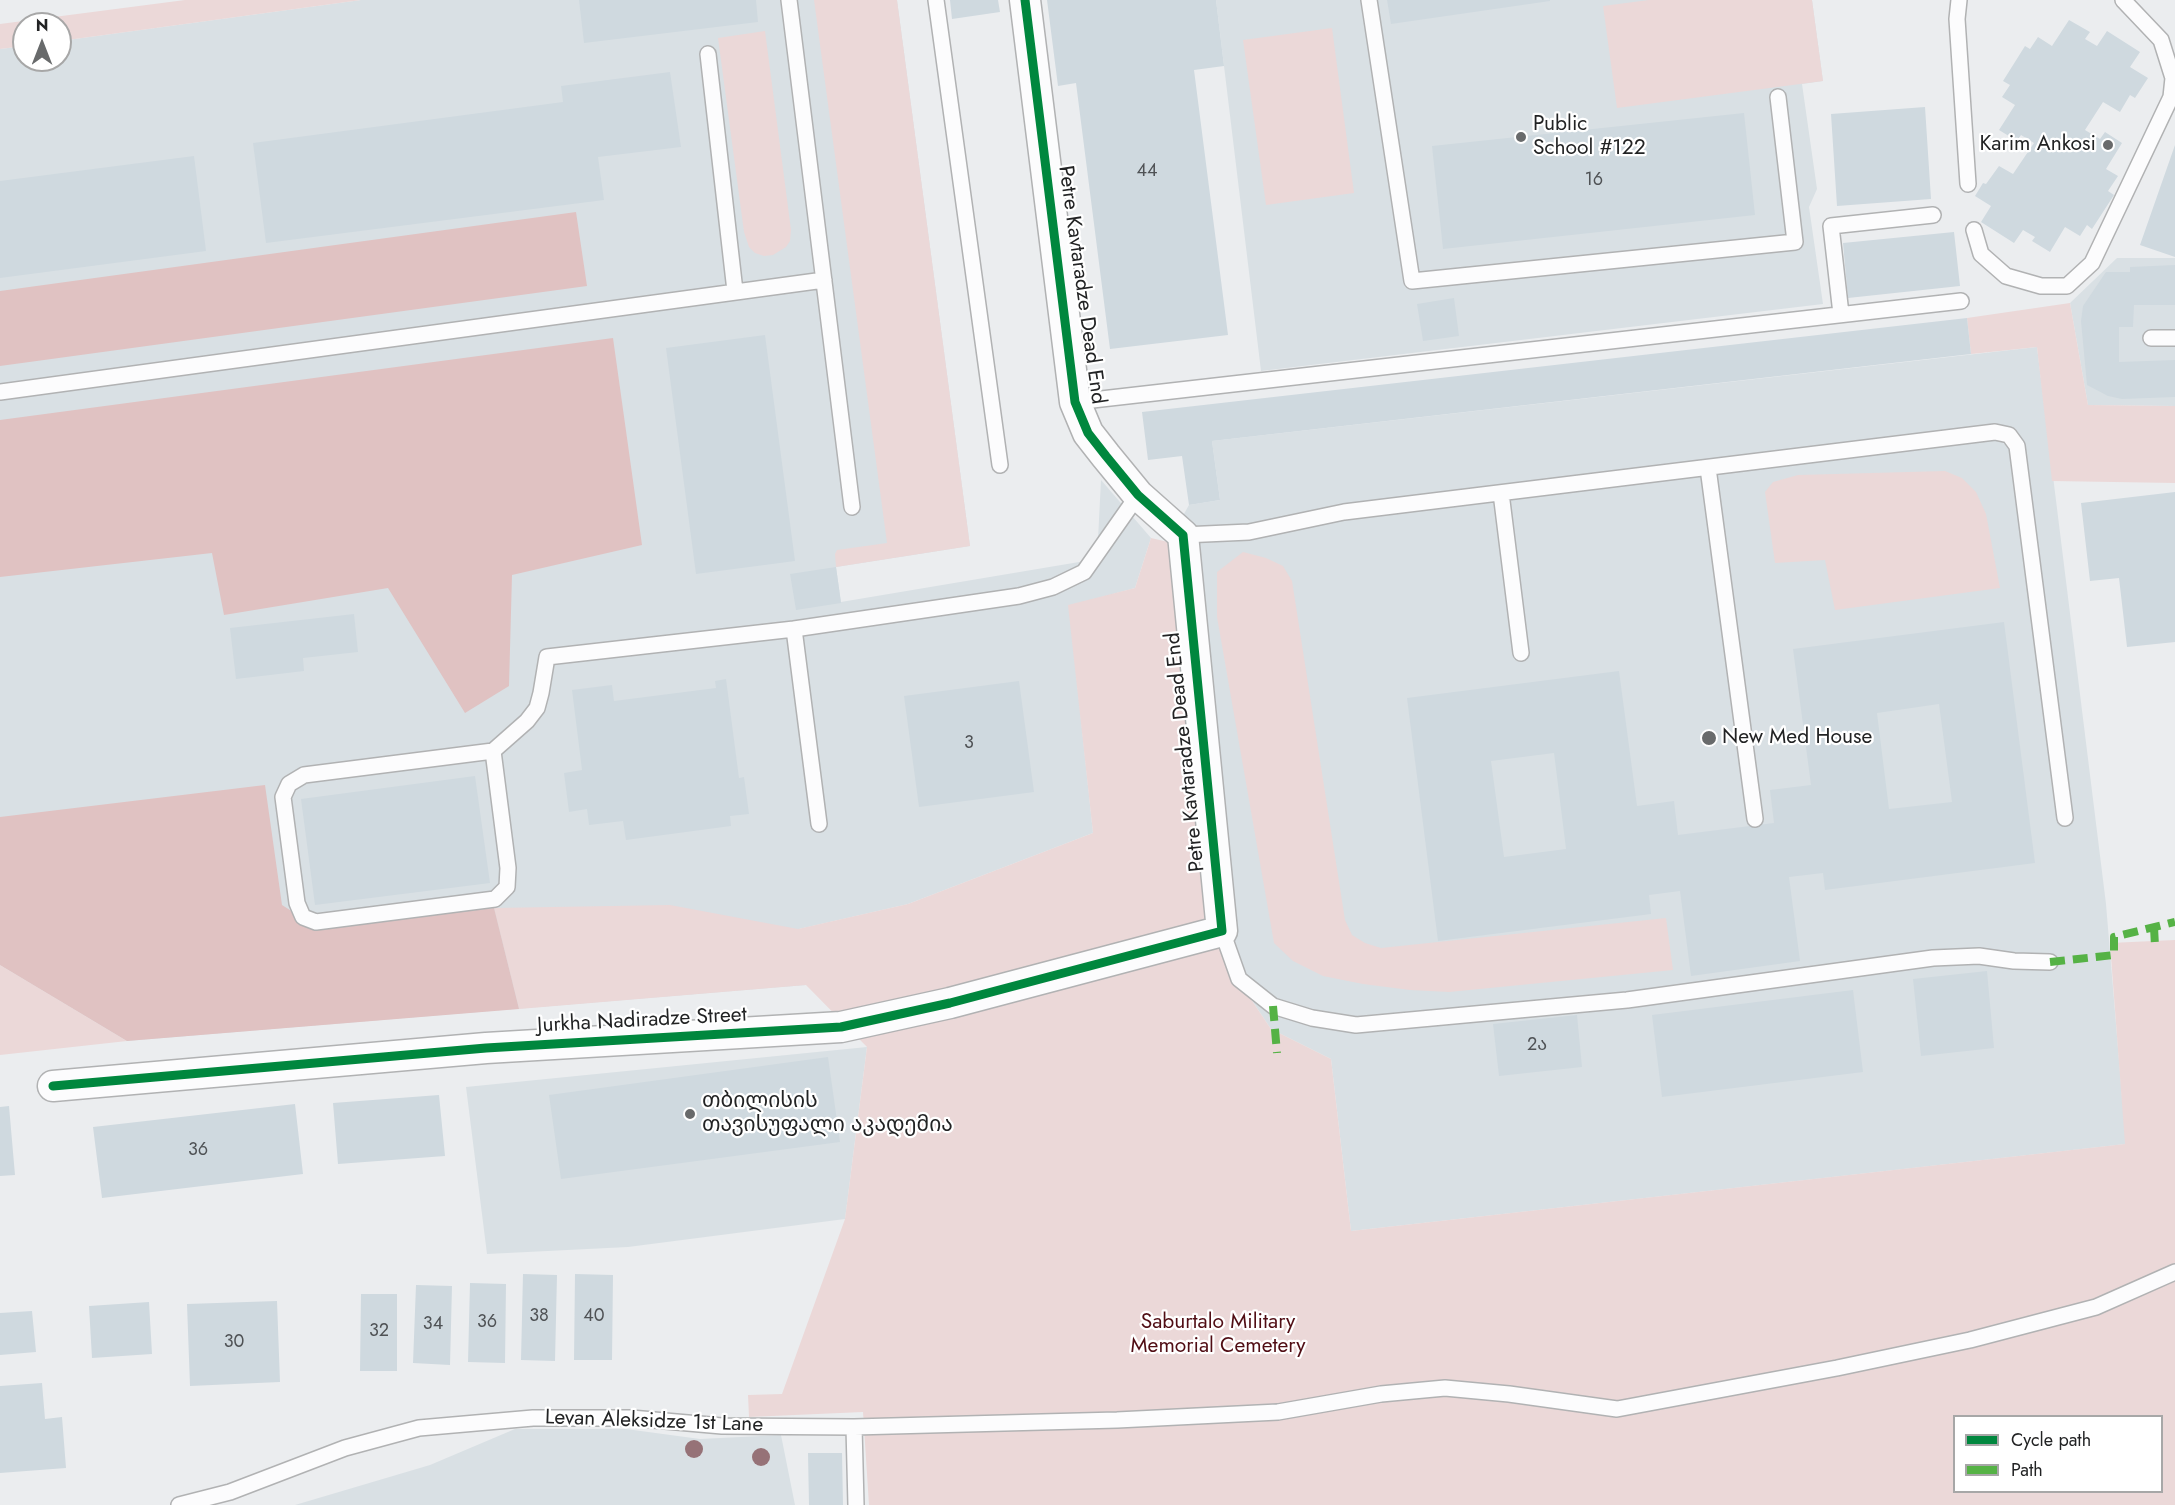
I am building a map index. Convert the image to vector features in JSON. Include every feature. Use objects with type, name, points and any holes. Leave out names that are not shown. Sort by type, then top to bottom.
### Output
[{"type":"street","name":"Petre Kavtaradze Dead End","points":[[1025,0],[1075,402],[1088,433],[1138,495],[1183,535],[1222,931]]},
{"type":"street","name":"Jurkha Nadiradze Street","points":[[52,1086],[486,1048],[841,1027],[950,1003],[1222,931]]},
{"type":"lane","points":[[789,0],[852,507]]},
{"type":"lane","points":[[936,0],[1000,465]]},
{"type":"lane","points":[[1368,0],[1412,280],[1795,242],[1778,97]]},
{"type":"lane","points":[[1959,0],[1957,19],[1968,184]]},
{"type":"lane","points":[[1974,230],[1981,254],[2006,276],[2041,286],[2067,286],[2092,263],[2171,97],[2173,78],[2161,40],[2123,0]]},
{"type":"lane","points":[[708,54],[735,291]]},
{"type":"lane","points":[[1841,314],[1831,226],[1933,215]]},
{"type":"lane","points":[[0,392],[824,280]]},
{"type":"lane","points":[[1075,402],[1961,301]]},
{"type":"lane","points":[[2151,338],[2175,338]]},
{"type":"lane","points":[[1183,535],[1249,532],[1344,512],[1995,432],[2009,435],[2017,446],[2065,818]]},
{"type":"lane","points":[[1708,468],[1755,819]]},
{"type":"lane","points":[[1501,494],[1521,653]]},
{"type":"lane","points":[[494,751],[508,868],[507,887],[495,899],[316,922],[303,917],[297,903],[283,797],[289,784],[304,776],[494,751],[527,721],[537,708],[542,693],[547,657],[794,629],[1019,596],[1053,587],[1084,572],[1138,495]]},
{"type":"lane","points":[[794,629],[819,824]]},
{"type":"lane","points":[[1222,931],[1239,979],[1273,1006],[1312,1018],[1356,1025],[1627,1000],[1933,958],[1979,956],[2014,961],[2050,962]]},
{"type":"lane","name":"Levan Aleksidze 1st Lane","points":[[179,1505],[230,1492],[345,1448],[419,1428],[532,1418],[631,1418],[722,1426],[854,1427],[1117,1420],[1278,1412],[1381,1394],[1445,1388],[1509,1394],[1617,1409],[1837,1368],[1971,1340],[2096,1307],[2175,1272]]},
{"type":"lane","points":[[854,1427],[856,1505]]},
{"type":"shaded area","points":[[361,0],[897,0],[970,546],[836,567],[841,602],[1097,559],[1101,480],[1151,538],[1135,588],[1069,606],[1093,833],[908,904],[799,929],[806,985],[127,1041],[0,965],[0,49],[12,48],[12,72],[72,72],[72,39]]},
{"type":"shaded area","name":"Public School #122","points":[[1216,0],[1812,0],[1823,81],[1802,84],[1817,189],[1809,207],[1823,304],[1261,371]]},
{"type":"shaded area","points":[[576,212],[587,286],[0,366],[0,291]]},
{"type":"shaded area","points":[[2117,258],[2175,258],[2175,406],[2088,405],[2070,303]]},
{"type":"shaded area","points":[[613,338],[642,545],[512,575],[509,686],[465,713],[388,588],[224,615],[212,553],[0,577],[0,420]]},
{"type":"shaded area","points":[[2037,347],[2106,904],[2126,1144],[1351,1231],[1331,1059],[1271,1029],[1226,962],[1168,542],[1189,505],[1220,500],[1212,441]]},
{"type":"shaded area","points":[[265,785],[282,905],[318,928],[494,908],[519,1009],[127,1041],[0,965],[0,817]]},
{"type":"shaded area","points":[[867,1047],[845,1219],[628,1247],[487,1254],[466,1087]]},
{"type":"shaded area","points":[[515,1429],[626,1429],[700,1439],[781,1435],[795,1505],[295,1505],[430,1465]]},
{"type":"green space","points":[[185,0],[361,0],[72,39],[72,15]]},
{"type":"green space","points":[[814,0],[897,0],[970,546],[836,567],[837,550],[887,543]]},
{"type":"green space","points":[[1649,0],[1812,0],[1823,81],[1617,108],[1603,6]]},
{"type":"green space","points":[[12,22],[12,48],[0,49],[0,24]]},
{"type":"green space","points":[[1332,28],[1354,193],[1266,205],[1243,40]]},
{"type":"green space","points":[[765,31],[791,230],[790,241],[786,247],[773,255],[764,256],[755,253],[749,247],[744,232],[718,38]]},
{"type":"green space","points":[[2070,303],[2088,405],[2175,406],[2175,483],[2052,481],[2037,347],[1971,354],[1967,318]]},
{"type":"green space","points":[[1945,471],[1962,478],[1976,492],[1986,514],[2000,588],[1835,610],[1825,560],[1775,563],[1765,492],[1773,482],[1798,475]]},
{"type":"green space","name":"Saburtalo Military Memorial Cemetery","points":[[1151,538],[1168,542],[1226,962],[1271,1029],[1331,1059],[1351,1231],[2125,1144],[2110,943],[2175,940],[2175,1505],[869,1505],[863,1412],[749,1417],[748,1395],[782,1394],[845,1219],[867,1047],[806,985],[519,1009],[494,908],[670,905],[798,929],[908,904],[1093,833],[1068,605],[1135,588]]},
{"type":"green space","points":[[1243,552],[1266,558],[1283,566],[1292,581],[1345,920],[1352,935],[1365,943],[1381,948],[1666,918],[1673,970],[1449,992],[1410,990],[1323,976],[1293,961],[1274,943],[1217,617],[1217,572]]},
{"type":"green space","points":[[0,965],[127,1041],[0,1055]]},
{"type":"building","points":[[579,0],[756,0],[758,22],[584,43]]},
{"type":"building","points":[[950,0],[998,0],[1000,12],[952,19]]},
{"type":"building","points":[[1047,0],[1216,0],[1224,66],[1194,70],[1228,335],[1110,349],[1076,83],[1058,86]]},
{"type":"building","points":[[1387,0],[1550,0],[1550,1],[1391,24]]},
{"type":"building","points":[[2069,20],[2090,32],[2085,39],[2097,46],[2107,31],[2140,52],[2130,67],[2148,78],[2135,98],[2130,95],[2120,112],[2103,102],[2085,130],[2100,139],[2105,132],[2122,143],[2106,169],[2118,176],[2108,191],[2114,195],[2092,229],[2087,225],[2080,236],[2065,227],[2050,252],[2032,241],[2035,237],[2023,230],[2014,243],[1981,222],[1991,206],[1975,196],[1983,183],[1986,184],[1999,166],[2013,174],[2034,143],[2021,135],[2017,141],[1999,130],[2015,105],[2002,97],[2010,85],[2003,81],[2025,46],[2030,49],[2038,37],[2052,46]]},
{"type":"building","points":[[670,72],[681,147],[598,157],[604,200],[266,243],[253,143],[563,102],[561,86]]},
{"type":"building","points":[[1925,107],[1931,199],[1837,206],[1831,114]]},
{"type":"building","points":[[1744,113],[1755,215],[1443,249],[1432,146]]},
{"type":"building","points":[[2175,145],[2175,257],[2140,245]]},
{"type":"building","points":[[194,156],[206,251],[0,278],[0,181]]},
{"type":"building","points":[[1954,232],[1960,286],[1848,298],[1843,243]]},
{"type":"building","points":[[2175,265],[2175,305],[2134,305],[2133,327],[2119,327],[2119,362],[2175,360],[2175,397],[2122,399],[2108,396],[2087,385],[2081,321],[2083,306],[2106,272],[2130,272],[2130,267]]},
{"type":"building","points":[[1454,298],[1459,336],[1423,341],[1417,304]]},
{"type":"building","points":[[1967,318],[1971,354],[1212,441],[1220,500],[1189,505],[1182,456],[1148,460],[1142,412]]},
{"type":"building","points":[[765,335],[795,561],[696,574],[666,348]]},
{"type":"building","points":[[2175,492],[2175,642],[2127,647],[2119,578],[2090,581],[2081,503]]},
{"type":"building","points":[[836,567],[841,603],[796,610],[790,574]]},
{"type":"building","points":[[354,614],[358,652],[303,658],[304,671],[236,679],[230,628]]},
{"type":"building","points":[[2004,622],[2035,863],[1825,890],[1823,873],[1789,877],[1800,961],[1691,976],[1680,891],[1649,895],[1651,914],[1438,941],[1407,698],[1619,671],[1637,806],[1674,801],[1678,835],[1774,823],[1770,790],[1811,785],[1793,649]],"holes":[[[1939,704],[1952,802],[1889,809],[1877,713]],[[1554,753],[1566,849],[1504,857],[1491,761]]]},
{"type":"building","points":[[726,679],[739,778],[744,777],[749,814],[730,816],[731,826],[626,840],[623,821],[589,825],[587,809],[569,812],[564,773],[582,770],[572,690],[612,685],[614,701],[716,688],[715,681]]},
{"type":"building","points":[[1019,681],[1034,792],[919,807],[904,696]]},
{"type":"building","points":[[475,776],[490,883],[315,905],[301,799]]},
{"type":"building","points":[[1987,971],[1994,1048],[1921,1056],[1913,979]]},
{"type":"building","points":[[1853,990],[1863,1072],[1662,1097],[1652,1015]]},
{"type":"building","points":[[1577,1015],[1582,1067],[1499,1076],[1493,1024]]},
{"type":"building","points":[[828,1057],[840,1142],[561,1179],[549,1095]]},
{"type":"building","points":[[439,1095],[445,1156],[338,1164],[333,1103]]},
{"type":"building","points":[[295,1104],[303,1174],[102,1198],[93,1127]]},
{"type":"building","points":[[9,1106],[15,1175],[0,1176],[0,1107]]},
{"type":"building","points":[[523,1274],[557,1275],[555,1361],[521,1360]]},
{"type":"building","points":[[575,1274],[613,1275],[612,1360],[574,1360]]},
{"type":"building","points":[[470,1283],[506,1284],[505,1363],[468,1362]]},
{"type":"building","points":[[416,1285],[452,1286],[450,1365],[413,1363]]},
{"type":"building","points":[[361,1294],[397,1294],[397,1371],[360,1371]]},
{"type":"building","points":[[277,1301],[280,1382],[190,1386],[187,1304]]},
{"type":"building","points":[[149,1302],[152,1354],[92,1358],[89,1306]]},
{"type":"building","points":[[32,1311],[36,1352],[0,1355],[0,1313]]},
{"type":"building","points":[[42,1383],[45,1419],[62,1417],[66,1468],[0,1473],[0,1386]]},
{"type":"building","points":[[808,1453],[842,1453],[843,1505],[809,1505]]},
{"type":"marked path","points":[[2050,962],[2114,955],[2114,937],[2175,922]]},
{"type":"marked path","points":[[2154,927],[2155,946]]},
{"type":"marked path","points":[[1273,1006],[1277,1053]]},
{"type":"cycle path","points":[[53,1086],[486,1048],[841,1027],[950,1003],[1222,931],[1183,535],[1138,495],[1106,456],[1088,433],[1075,402],[1025,0]]},
{"type":"place","name":"Public School #122","points":[[1521,137]]},
{"type":"place","name":"Karim Ankosi","points":[[2108,145]]},
{"type":"place","name":"New Med House","points":[[1709,738]]},
{"type":"place","name":"თბილისის თავისუფალი აკადემია","points":[[690,1114]]}]
